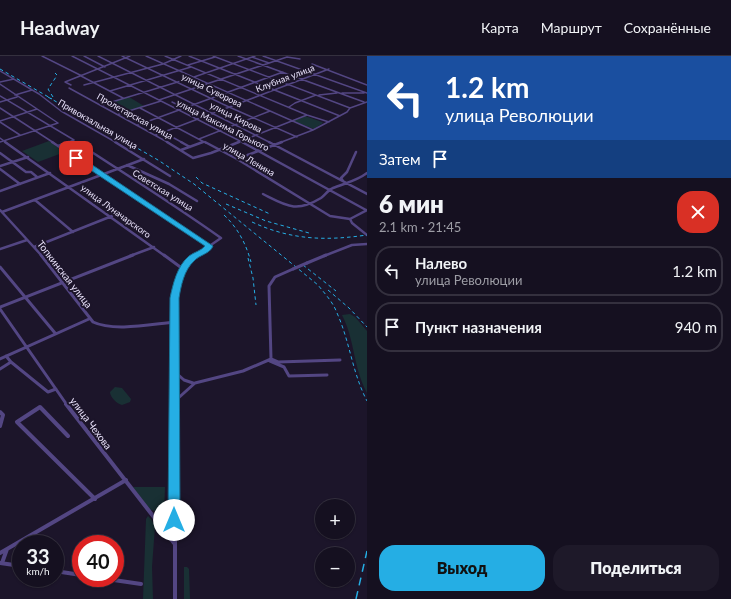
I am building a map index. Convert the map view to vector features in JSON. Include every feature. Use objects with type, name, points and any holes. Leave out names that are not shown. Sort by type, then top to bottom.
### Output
[{"type":"street","points":[[42,56],[123,98]]},
{"type":"street","name":"улица Максима Горького","points":[[72,56],[240,141],[367,210]]},
{"type":"street","points":[[84,56],[105,66]]},
{"type":"street","name":"улица Кирова","points":[[98,56],[276,145],[367,194]]},
{"type":"street","name":"улица Суворова","points":[[122,56],[229,107],[297,137]]},
{"type":"street","points":[[71,85],[65,82],[130,56]]},
{"type":"street","points":[[146,56],[313,130]]},
{"type":"street","points":[[165,56],[243,87],[307,115],[329,122]]},
{"type":"street","points":[[84,85],[163,64],[181,56]]},
{"type":"street","points":[[189,56],[340,116]]},
{"type":"street","points":[[188,65],[215,56],[250,71],[350,108]]},
{"type":"street","points":[[238,56],[366,102]]},
{"type":"street","points":[[102,105],[194,77],[255,56]]},
{"type":"street","points":[[263,56],[367,93]]},
{"type":"street","points":[[252,57],[270,63]]},
{"type":"street","points":[[120,114],[270,63],[292,57],[300,59]]},
{"type":"street","points":[[312,64],[367,85]]},
{"type":"street","points":[[110,91],[191,67],[188,65]]},
{"type":"street","name":"Клубная улица","points":[[156,135],[328,69]]},
{"type":"street","name":"Привокзальная улица","points":[[0,71],[33,90],[60,111],[93,128],[170,176]]},
{"type":"street","points":[[138,125],[186,109],[283,72]]},
{"type":"street","points":[[0,83],[14,79]]},
{"type":"street","points":[[0,83],[16,96],[58,123],[0,142]]},
{"type":"street","name":"Пролетарская улица","points":[[69,88],[120,114],[193,158],[219,150]]},
{"type":"street","points":[[0,102],[33,90]]},
{"type":"street","points":[[289,107],[301,100],[317,95],[367,93]]},
{"type":"street","points":[[0,96],[74,140],[58,146]]},
{"type":"street","points":[[172,102],[186,109]]},
{"type":"street","points":[[237,159],[313,130],[347,112],[350,108],[366,102]]},
{"type":"street","points":[[0,108],[209,246],[208,249],[192,258],[183,269],[176,291],[174,520],[175,599]]},
{"type":"street","name":"улица Ленина","points":[[140,108],[237,159],[332,217],[350,219]]},
{"type":"street","points":[[0,122],[37,109]]},
{"type":"street","points":[[199,139],[270,111]]},
{"type":"street","points":[[219,150],[307,115]]},
{"type":"street","points":[[0,122],[20,135]]},
{"type":"street","name":"улица Луначарского","points":[[0,138],[112,216],[183,269]]},
{"type":"street","points":[[174,138],[190,147]]},
{"type":"street","points":[[181,150],[203,142]]},
{"type":"street","name":"Советская улица","points":[[84,147],[169,201],[220,237],[220,240],[209,246]]},
{"type":"street","points":[[343,181],[341,178],[347,172],[356,152]]},
{"type":"street","points":[[0,153],[26,172],[31,172],[36,178]]},
{"type":"street","points":[[20,184],[0,168],[28,157]]},
{"type":"street","points":[[1,211],[144,159]]},
{"type":"street","points":[[127,165],[169,184],[197,201]]},
{"type":"street","points":[[28,173],[36,178]]},
{"type":"street","points":[[0,191],[50,173]]},
{"type":"street","points":[[263,194],[285,205],[302,207],[310,204],[331,190],[366,174]]},
{"type":"street","points":[[34,200],[73,232]]},
{"type":"street","points":[[367,210],[350,219],[352,223],[367,235]]},
{"type":"street","name":"Топкинская улица","points":[[1,211],[34,247],[83,307],[89,319],[96,323],[108,325],[175,322]]},
{"type":"street","points":[[34,247],[112,216]]},
{"type":"street","points":[[0,250],[27,240]]},
{"type":"street","points":[[270,360],[272,353],[269,286],[275,277],[352,245],[367,244]]},
{"type":"street","points":[[0,308],[64,284],[154,247]]},
{"type":"street","points":[[0,267],[55,334]]},
{"type":"street","name":"улица Чехова","points":[[0,308],[24,347],[174,543]]},
{"type":"street","points":[[0,358],[89,319]]},
{"type":"street","points":[[6,356],[11,362],[32,380],[36,380],[48,392],[56,389]]},
{"type":"street","points":[[270,360],[284,367],[289,376],[327,375]]},
{"type":"street","points":[[175,401],[195,383],[243,370],[270,360],[278,362],[340,360]]},
{"type":"street","points":[[0,368],[11,362]]},
{"type":"street","points":[[175,372],[184,380],[195,383]]},
{"type":"street","points":[[68,436],[40,408],[17,422],[95,499]]},
{"type":"street","points":[[0,412],[3,415],[0,426]]},
{"type":"street","points":[[0,553],[126,480]]},
{"type":"street","points":[[164,529],[171,526],[174,520]]},
{"type":"street","points":[[164,529],[174,532]]},
{"type":"street","points":[[6,549],[1,563],[12,565]]},
{"type":"street","points":[[124,582],[141,584]]},
{"type":"green space","points":[[129,97],[144,106],[129,111],[114,102]]},
{"type":"green space","points":[[305,116],[323,123],[314,129],[293,121]]},
{"type":"green space","points":[[49,141],[65,152],[38,162],[22,151]]},
{"type":"green space","points":[[350,314],[355,317],[367,331],[367,393],[362,383],[349,334],[342,315]]},
{"type":"green space","points":[[115,387],[122,388],[131,399],[130,402],[122,405],[114,400],[110,392]]},
{"type":"green space","points":[[133,487],[165,487],[164,515],[149,509]]},
{"type":"green space","points":[[148,516],[155,526],[152,567],[153,599],[143,599],[146,519]]},
{"type":"green space","points":[[184,567],[189,569],[190,599],[184,599]]},
{"type":"railway","points":[[0,69],[52,99]]},
{"type":"railway","points":[[53,97],[48,89],[57,75],[55,73]]},
{"type":"railway","points":[[48,97],[158,160],[194,184],[318,285],[329,298],[335,309],[345,335],[358,379],[367,401]]},
{"type":"railway","points":[[196,177],[202,183],[270,214]]},
{"type":"railway","points":[[226,204],[266,221],[309,233]]},
{"type":"railway","points":[[224,215],[241,237],[251,262]]},
{"type":"railway","points":[[252,222],[266,228],[294,236],[308,238],[337,238],[367,235]]},
{"type":"railway","points":[[248,258],[253,278],[256,305]]},
{"type":"railway","points":[[303,265],[336,291]]},
{"type":"railway","points":[[328,290],[349,308],[367,327]]},
{"type":"railway","points":[[356,599],[367,551]]},
{"type":"route","points":[[76,158],[209,246],[208,249],[188,261],[180,275],[175,298],[174,520]]}]
